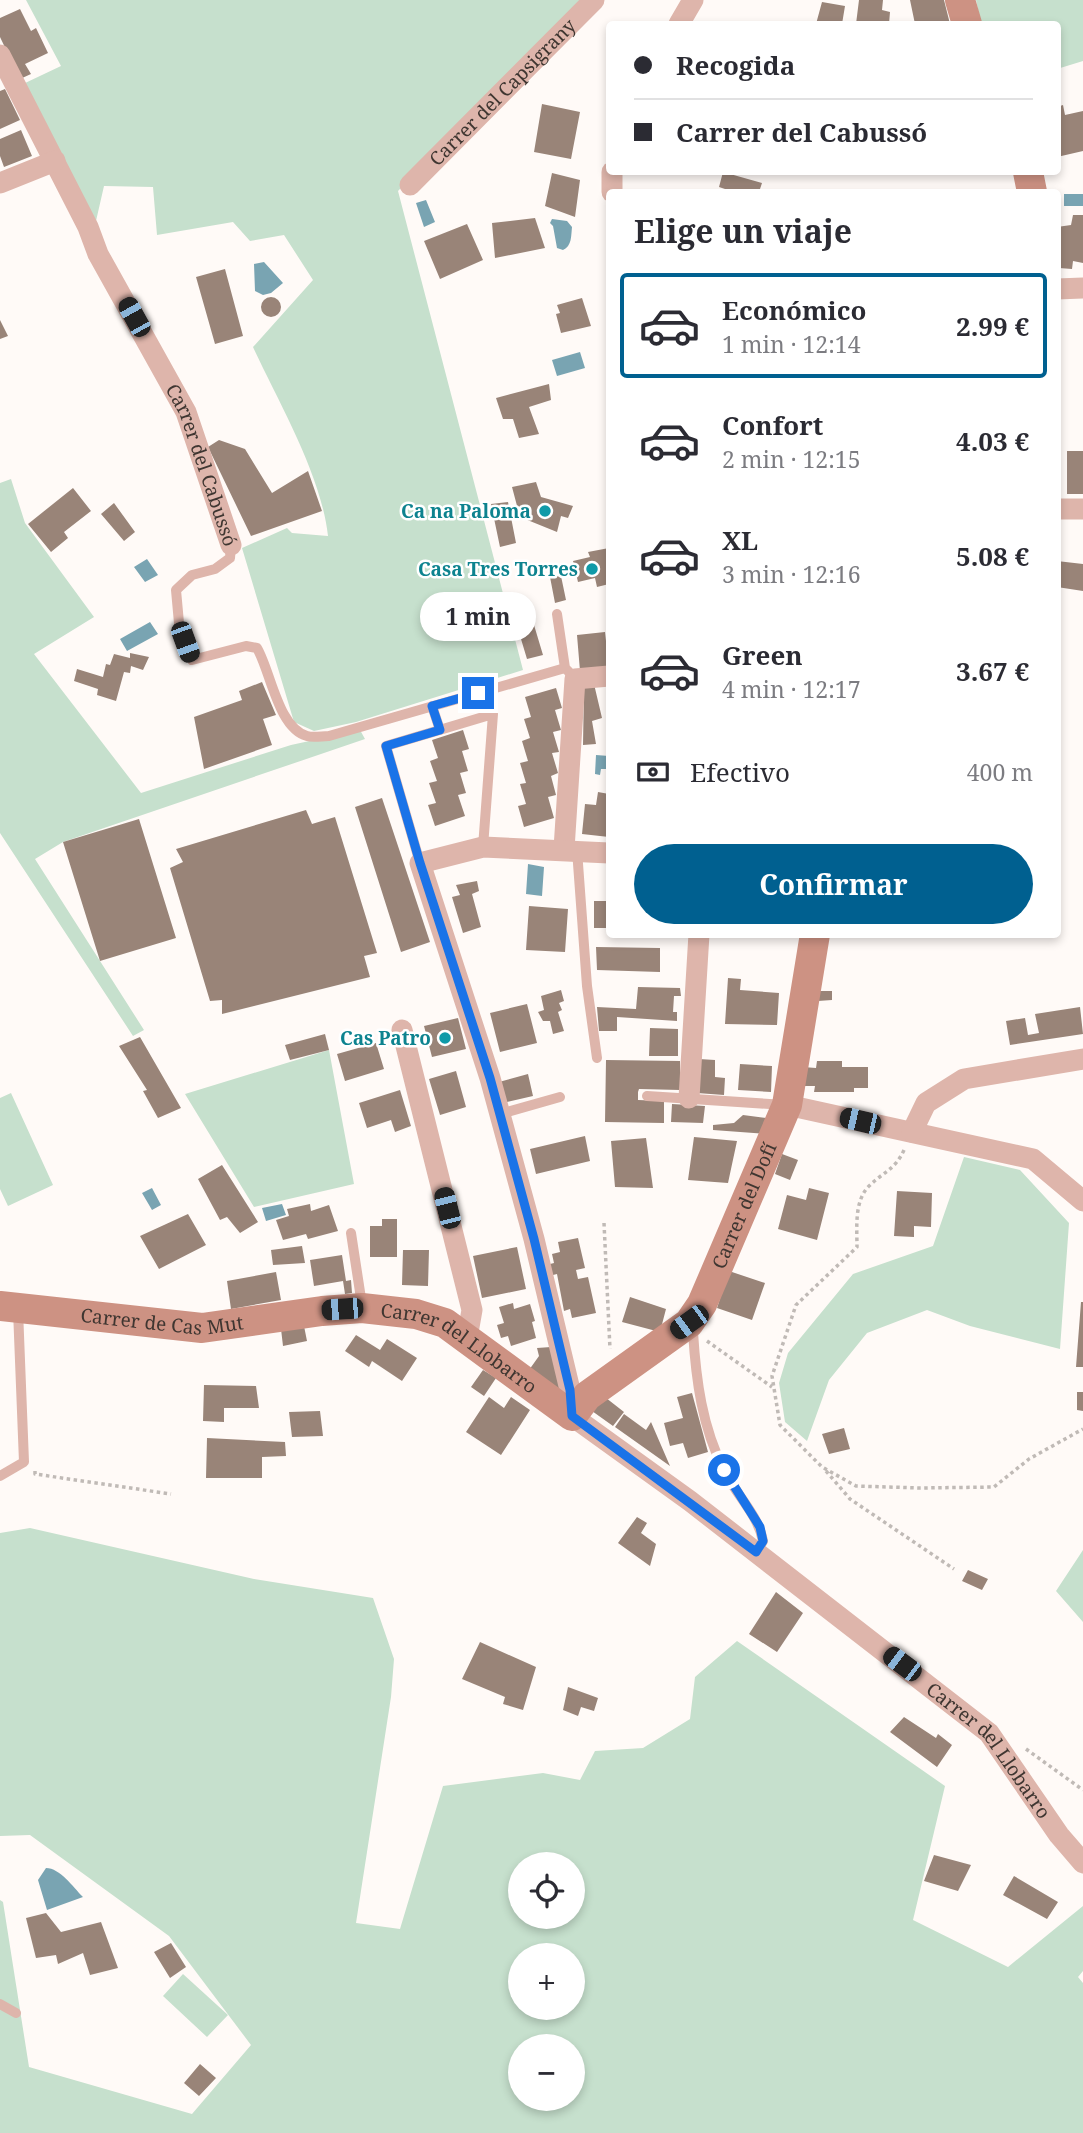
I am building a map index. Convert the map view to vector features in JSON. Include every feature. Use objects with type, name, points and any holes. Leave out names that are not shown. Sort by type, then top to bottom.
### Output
[{"type":"street","name":"Carrer del Capsigrany","points":[[410,185],[594,0]]},
{"type":"street","points":[[681,21],[693,0]]},
{"type":"street","points":[[960,0],[966,21]]},
{"type":"street","name":"Carrer del Cabussó","points":[[0,55],[88,227],[98,254],[186,412],[230,545]]},
{"type":"street","points":[[0,183],[55,161]]},
{"type":"street","points":[[1061,289],[1083,288]]},
{"type":"street","points":[[1061,509],[1083,509]]},
{"type":"street","points":[[570,850],[570,674],[606,676]]},
{"type":"street","points":[[572,1416],[570,1390],[534,1239],[500,1114],[420,863],[483,847],[606,853]]},
{"type":"street","points":[[689,1098],[699,938]]},
{"type":"street","name":"Carrer del Dofí","points":[[572,1416],[587,1396],[695,1315],[787,1105],[814,938]]},
{"type":"street","points":[[402,1030],[472,1310],[469,1327],[463,1336]]},
{"type":"street","points":[[912,1132],[926,1103],[964,1079],[1083,1059]]},
{"type":"street","points":[[787,1105],[1033,1159],[1083,1201]]},
{"type":"street","name":"Carrer de Cas Mut","points":[[9,1306],[98,1313],[202,1328],[322,1311]]},
{"type":"street","name":"Carrer del Llobarro","points":[[322,1311],[362,1308],[415,1314],[445,1323],[463,1336],[756,1552],[989,1733],[1059,1835],[1083,1863]]},
{"type":"lane","name":"Carrer del Cabussó","points":[[230,545],[230,558],[215,569],[191,575],[177,590],[179,623],[192,660],[246,646],[257,648],[285,718],[293,729],[308,736],[329,736],[432,706],[570,674]]},
{"type":"lane","points":[[557,614],[570,674]]},
{"type":"lane","points":[[432,706],[440,730]]},
{"type":"lane","points":[[420,863],[386,746],[493,714],[483,847]]},
{"type":"lane","points":[[570,850],[597,1058]]},
{"type":"lane","points":[[647,1096],[787,1105]]},
{"type":"lane","points":[[500,1114],[560,1097]]},
{"type":"lane","points":[[351,1233],[362,1308]]},
{"type":"lane","points":[[0,1476],[23,1462],[9,1306]]},
{"type":"lane","points":[[693,1332],[703,1415],[724,1470],[760,1527],[763,1541],[756,1552]]},
{"type":"lane","points":[[0,2004],[16,2012]]},
{"type":"path","points":[[912,1132],[898,1164],[867,1188],[858,1212],[857,1247],[796,1305],[772,1376],[773,1388],[780,1425],[850,1499],[954,1569]]},
{"type":"path","points":[[604,1223],[611,1380]]},
{"type":"path","points":[[693,1332],[773,1388]]},
{"type":"path","points":[[822,1467],[856,1486],[920,1489],[994,1487],[1029,1459],[1083,1429]]},
{"type":"path","points":[[35,1474],[171,1494]]},
{"type":"path","points":[[989,1733],[999,1734],[1029,1751],[1083,1790]]},
{"type":"green space","points":[[26,0],[582,0],[398,191],[523,670],[356,722],[314,731],[294,722],[242,548],[287,528],[292,533],[328,536],[324,512],[308,464],[253,347],[313,280],[284,235],[250,241],[233,222],[157,235],[153,187],[104,186],[96,221],[23,84],[61,66]]},
{"type":"green space","points":[[976,0],[1083,0],[1083,61],[1061,68],[1061,21],[980,21]]},
{"type":"green space","points":[[11,479],[25,523],[94,617],[34,654],[141,793],[291,745],[360,730],[365,739],[63,842],[35,859],[144,1030],[133,1036],[0,833],[0,483]]},
{"type":"green space","points":[[329,1050],[354,1184],[254,1207],[185,1094]]},
{"type":"green space","points":[[11,1093],[53,1185],[8,1206],[0,1189],[0,1098]]},
{"type":"green space","points":[[964,1157],[1020,1170],[1069,1223],[1060,1349],[970,1326],[927,1310],[867,1333],[829,1380],[807,1441],[785,1422],[779,1383],[788,1353],[853,1274],[933,1246]]},
{"type":"green space","points":[[30,1528],[254,1579],[373,1598],[394,1659],[391,1697],[356,1923],[400,1929],[443,1786],[543,1773],[580,1780],[595,1751],[643,1748],[690,1719],[695,1677],[737,1641],[945,1786],[913,1920],[1008,1967],[1083,1906],[1083,1971],[1078,1977],[1083,1983],[1083,2133],[0,2133],[0,1900],[3,1902],[29,2067],[192,2114],[251,2045],[169,1936],[30,1835],[0,1836],[0,1533]]},
{"type":"green space","points":[[1083,1550],[1083,1622],[1056,1591]]},
{"type":"green space","points":[[183,1974],[228,2015],[207,2037],[163,1996]]},
{"type":"water","points":[[1064,194],[1083,194],[1083,206],[1064,206]]},
{"type":"water","points":[[426,200],[435,222],[424,227],[416,203]]},
{"type":"water","points":[[552,219],[567,221],[572,227],[570,243],[563,250],[557,248],[550,223]]},
{"type":"water","points":[[264,262],[283,283],[271,293],[263,295],[255,291],[254,264]]},
{"type":"water","points":[[580,352],[585,368],[557,376],[552,360]]},
{"type":"water","points":[[147,559],[158,575],[145,582],[134,567]]},
{"type":"water","points":[[150,622],[158,634],[127,651],[120,639]]},
{"type":"water","points":[[596,755],[606,756],[606,769],[601,769],[600,775],[595,774]]},
{"type":"water","points":[[528,864],[544,867],[542,896],[526,894]]},
{"type":"water","points":[[152,1188],[161,1205],[152,1210],[142,1193]]},
{"type":"water","points":[[282,1204],[286,1215],[266,1221],[262,1208]]},
{"type":"water","points":[[46,1868],[61,1875],[83,1897],[47,1910],[38,1880]]},
{"type":"building","points":[[859,0],[883,0],[882,10],[890,12],[889,21],[856,21]]},
{"type":"building","points":[[910,0],[944,0],[949,21],[914,21]]},
{"type":"building","points":[[822,2],[845,6],[842,21],[817,21]]},
{"type":"building","points":[[20,9],[31,31],[36,28],[48,53],[25,64],[31,74],[20,79],[0,37],[0,18]]},
{"type":"building","points":[[5,89],[20,120],[0,129],[0,91]]},
{"type":"building","points":[[542,104],[580,112],[571,159],[534,152]]},
{"type":"building","points":[[1063,105],[1065,115],[1083,111],[1083,151],[1061,156]]},
{"type":"building","points":[[21,130],[32,156],[4,167],[0,156],[0,139]]},
{"type":"building","points":[[552,173],[580,180],[575,217],[545,206]]},
{"type":"building","points":[[722,175],[734,175],[762,183],[760,189],[719,187]]},
{"type":"building","points":[[1073,215],[1083,215],[1083,263],[1073,261],[1072,269],[1061,268],[1061,226],[1071,225]]},
{"type":"building","points":[[535,218],[545,248],[495,258],[492,223]]},
{"type":"building","points":[[467,224],[483,260],[440,279],[424,241]]},
{"type":"building","points":[[225,269],[243,336],[215,344],[196,277]]},
{"type":"building","points":[[271,297],[278,300],[281,307],[278,314],[271,317],[264,314],[261,307],[264,300]]},
{"type":"building","points":[[582,298],[591,326],[561,333],[556,314],[560,313],[557,305]]},
{"type":"building","points":[[0,320],[8,336],[0,339]]},
{"type":"building","points":[[549,384],[551,400],[529,407],[539,434],[519,438],[513,419],[503,419],[496,398]]},
{"type":"building","points":[[219,440],[245,449],[272,493],[308,471],[322,511],[251,536],[208,447]]},
{"type":"building","points":[[1067,451],[1083,451],[1083,494],[1067,494]]},
{"type":"building","name":"Ca na Paloma","points":[[536,482],[541,497],[573,506],[568,518],[561,516],[557,532],[520,517],[512,487]]},
{"type":"building","points":[[73,488],[91,511],[64,532],[68,538],[51,552],[28,524]]},
{"type":"building","points":[[508,502],[516,543],[500,547],[491,504]]},
{"type":"building","points":[[114,503],[135,532],[124,541],[101,514]]},
{"type":"building","name":"Casa Tres Torres","points":[[606,549],[606,585],[597,587],[595,578],[578,582],[573,561],[590,557],[588,552]]},
{"type":"building","points":[[1061,561],[1083,564],[1083,591],[1061,588]]},
{"type":"building","points":[[561,576],[566,600],[555,603],[550,577]]},
{"type":"building","points":[[531,615],[543,655],[527,659],[515,619]]},
{"type":"building","points":[[605,632],[606,668],[580,671],[577,635]]},
{"type":"building","points":[[130,653],[149,657],[143,670],[131,666],[130,673],[124,672],[116,701],[97,695],[98,689],[74,681],[77,669],[103,677],[106,664],[110,665],[114,654],[130,658]]},
{"type":"building","points":[[262,682],[276,715],[263,719],[272,745],[204,769],[194,717],[242,700],[239,691]]},
{"type":"building","points":[[594,684],[602,718],[592,721],[596,744],[583,745],[584,686]]},
{"type":"building","points":[[556,688],[562,708],[555,710],[561,730],[553,732],[559,752],[552,753],[558,773],[551,776],[556,795],[548,797],[554,818],[524,827],[518,806],[526,804],[520,784],[526,783],[520,763],[528,761],[522,741],[530,738],[524,719],[531,717],[525,697]]},
{"type":"building","points":[[463,730],[469,749],[462,751],[468,771],[460,773],[466,793],[458,795],[465,816],[435,826],[428,805],[436,803],[429,783],[437,781],[430,761],[438,758],[432,740]]},
{"type":"building","points":[[598,792],[606,793],[606,837],[582,834],[585,804],[596,805]]},
{"type":"building","points":[[382,798],[430,942],[401,952],[355,807]]},
{"type":"building","points":[[306,810],[312,824],[335,817],[377,953],[364,956],[370,977],[222,1014],[222,1000],[210,1001],[170,868],[183,862],[176,849]]},
{"type":"building","points":[[139,819],[176,938],[100,961],[63,842]]},
{"type":"building","points":[[477,881],[479,891],[472,894],[481,927],[463,933],[452,897],[460,895],[456,885]]},
{"type":"building","points":[[594,901],[606,901],[606,928],[594,928]]},
{"type":"building","points":[[529,906],[568,909],[565,952],[526,950]]},
{"type":"building","points":[[596,947],[660,948],[660,972],[597,970]]},
{"type":"building","points":[[728,978],[741,979],[740,990],[779,993],[777,1025],[725,1024]]},
{"type":"building","points":[[638,987],[680,988],[681,996],[674,996],[673,1012],[677,1012],[677,1021],[617,1017],[617,1031],[599,1031],[597,1007],[636,1009]]},
{"type":"building","points":[[561,990],[564,1001],[559,1003],[562,1010],[558,1012],[564,1031],[553,1034],[550,1021],[543,1021],[538,1012],[544,1010],[541,996]]},
{"type":"building","points":[[817,991],[832,991],[832,1000],[818,1001]]},
{"type":"building","points":[[527,1004],[537,1043],[500,1052],[490,1013]]},
{"type":"building","points":[[1080,1007],[1083,1034],[1010,1045],[1006,1021],[1025,1018],[1028,1035],[1039,1033],[1035,1014]]},
{"type":"building","name":"Cas Patro","points":[[458,1018],[466,1049],[432,1057],[424,1026]]},
{"type":"building","points":[[650,1028],[678,1029],[678,1056],[649,1056]]},
{"type":"building","points":[[325,1034],[329,1050],[290,1060],[285,1045]]},
{"type":"building","points":[[140,1037],[181,1108],[158,1118],[143,1091],[147,1090],[119,1046]]},
{"type":"building","points":[[376,1043],[384,1069],[345,1081],[337,1054]]},
{"type":"building","points":[[699,1059],[715,1060],[715,1077],[725,1078],[724,1095],[697,1093]]},
{"type":"building","points":[[606,1060],[680,1061],[680,1090],[639,1089],[638,1092],[638,1100],[664,1101],[664,1123],[605,1122]]},
{"type":"building","points":[[817,1061],[842,1061],[842,1067],[868,1067],[868,1088],[854,1088],[854,1092],[814,1092],[815,1086],[802,1086],[803,1067],[816,1068]]},
{"type":"building","points":[[740,1064],[772,1066],[771,1092],[738,1090]]},
{"type":"building","points":[[456,1071],[466,1107],[440,1115],[429,1079]]},
{"type":"building","points":[[528,1074],[533,1096],[503,1103],[499,1082]]},
{"type":"building","points":[[400,1090],[411,1126],[395,1132],[391,1120],[367,1128],[359,1103]]},
{"type":"building","points":[[672,1104],[705,1106],[703,1123],[671,1122]]},
{"type":"building","points":[[743,1115],[775,1119],[767,1134],[713,1130],[713,1125],[734,1123]]},
{"type":"building","points":[[585,1136],[590,1161],[536,1174],[530,1149]]},
{"type":"building","points":[[694,1137],[737,1141],[728,1183],[688,1180]]},
{"type":"building","points":[[646,1138],[653,1188],[615,1187],[611,1141]]},
{"type":"building","points":[[782,1154],[798,1160],[790,1180],[775,1174]]},
{"type":"building","points":[[222,1165],[258,1222],[240,1233],[227,1217],[220,1220],[198,1179]]},
{"type":"building","points":[[809,1188],[829,1193],[817,1240],[778,1229],[787,1195],[806,1200]]},
{"type":"building","points":[[897,1191],[932,1193],[931,1227],[914,1226],[914,1237],[894,1236]]},
{"type":"building","points":[[310,1204],[311,1211],[329,1205],[338,1231],[308,1239],[306,1234],[283,1240],[276,1220],[289,1216],[287,1209]]},
{"type":"building","points":[[188,1214],[206,1245],[159,1269],[140,1236]]},
{"type":"building","points":[[382,1219],[397,1219],[397,1257],[370,1257],[370,1226],[382,1226]]},
{"type":"building","points":[[578,1238],[585,1268],[576,1270],[578,1279],[588,1277],[596,1313],[572,1318],[570,1309],[564,1311],[557,1274],[549,1276],[546,1265],[554,1263],[552,1254],[560,1252],[558,1242]]},
{"type":"building","points":[[302,1246],[305,1263],[273,1265],[271,1250]]},
{"type":"building","points":[[517,1247],[526,1289],[482,1298],[473,1256]]},
{"type":"building","points":[[403,1250],[429,1250],[428,1286],[402,1285]]},
{"type":"building","points":[[342,1255],[346,1281],[351,1280],[352,1293],[345,1294],[343,1281],[314,1286],[310,1260]]},
{"type":"building","points":[[729,1271],[765,1283],[752,1320],[717,1308]]},
{"type":"building","points":[[276,1272],[281,1300],[231,1309],[227,1281]]},
{"type":"building","points":[[630,1297],[666,1309],[660,1332],[622,1322]]},
{"type":"building","points":[[1081,1302],[1083,1367],[1076,1367]]},
{"type":"building","points":[[513,1303],[514,1309],[530,1304],[536,1338],[511,1346],[508,1336],[501,1338],[497,1325],[504,1323],[499,1307]]},
{"type":"building","points":[[304,1326],[307,1341],[283,1346],[281,1329]]},
{"type":"building","points":[[356,1335],[380,1350],[387,1339],[417,1358],[402,1381],[372,1361],[369,1367],[345,1351]]},
{"type":"building","points":[[551,1347],[562,1391],[529,1370],[539,1356],[537,1348]]},
{"type":"building","points":[[483,1370],[496,1378],[484,1396],[471,1387]]},
{"type":"building","points":[[204,1385],[256,1386],[259,1408],[224,1408],[224,1422],[203,1421]]},
{"type":"building","points":[[1077,1392],[1083,1392],[1083,1411],[1077,1410]]},
{"type":"building","points":[[692,1393],[708,1452],[688,1458],[683,1443],[670,1446],[664,1423],[683,1418],[677,1397]]},
{"type":"building","points":[[601,1394],[624,1412],[613,1426],[585,1406]]},
{"type":"building","points":[[489,1397],[504,1408],[511,1397],[530,1410],[501,1455],[466,1432]]},
{"type":"building","points":[[320,1411],[323,1436],[292,1437],[289,1412]]},
{"type":"building","points":[[624,1414],[646,1430],[651,1422],[670,1466],[615,1427]]},
{"type":"building","points":[[844,1428],[850,1449],[829,1454],[822,1434]]},
{"type":"building","points":[[207,1438],[285,1442],[286,1456],[262,1457],[262,1478],[206,1478]]},
{"type":"building","points":[[637,1517],[647,1523],[641,1533],[656,1544],[650,1566],[618,1543]]},
{"type":"building","points":[[968,1570],[988,1579],[982,1590],[962,1581]]},
{"type":"building","points":[[776,1592],[803,1613],[777,1652],[749,1634]]},
{"type":"building","points":[[480,1642],[536,1667],[523,1710],[503,1704],[505,1697],[462,1679]]},
{"type":"building","points":[[568,1687],[598,1698],[594,1711],[581,1707],[578,1716],[563,1710]]},
{"type":"building","points":[[904,1717],[936,1738],[938,1734],[952,1745],[937,1767],[890,1732]]},
{"type":"building","points":[[934,1855],[971,1865],[958,1891],[924,1881]]},
{"type":"building","points":[[1014,1876],[1058,1902],[1047,1919],[1003,1895]]},
{"type":"building","points":[[46,1913],[61,1932],[101,1922],[118,1968],[90,1975],[83,1953],[58,1964],[56,1955],[36,1958],[26,1918]]},
{"type":"building","points":[[171,1943],[186,1967],[170,1978],[154,1952]]},
{"type":"building","points":[[200,2064],[216,2078],[199,2096],[184,2083]]},
{"type":"place","name":"Ca na Paloma","points":[[545,511]]},
{"type":"place","name":"Casa Tres Torres","points":[[592,569]]},
{"type":"place","name":"Cas Patro","points":[[445,1038]]},
{"type":"route","points":[[478,693],[432,706],[440,730],[386,746],[420,863],[490,1078],[534,1239],[570,1390],[572,1416],[756,1552],[763,1541],[760,1527],[724,1470]]}]
